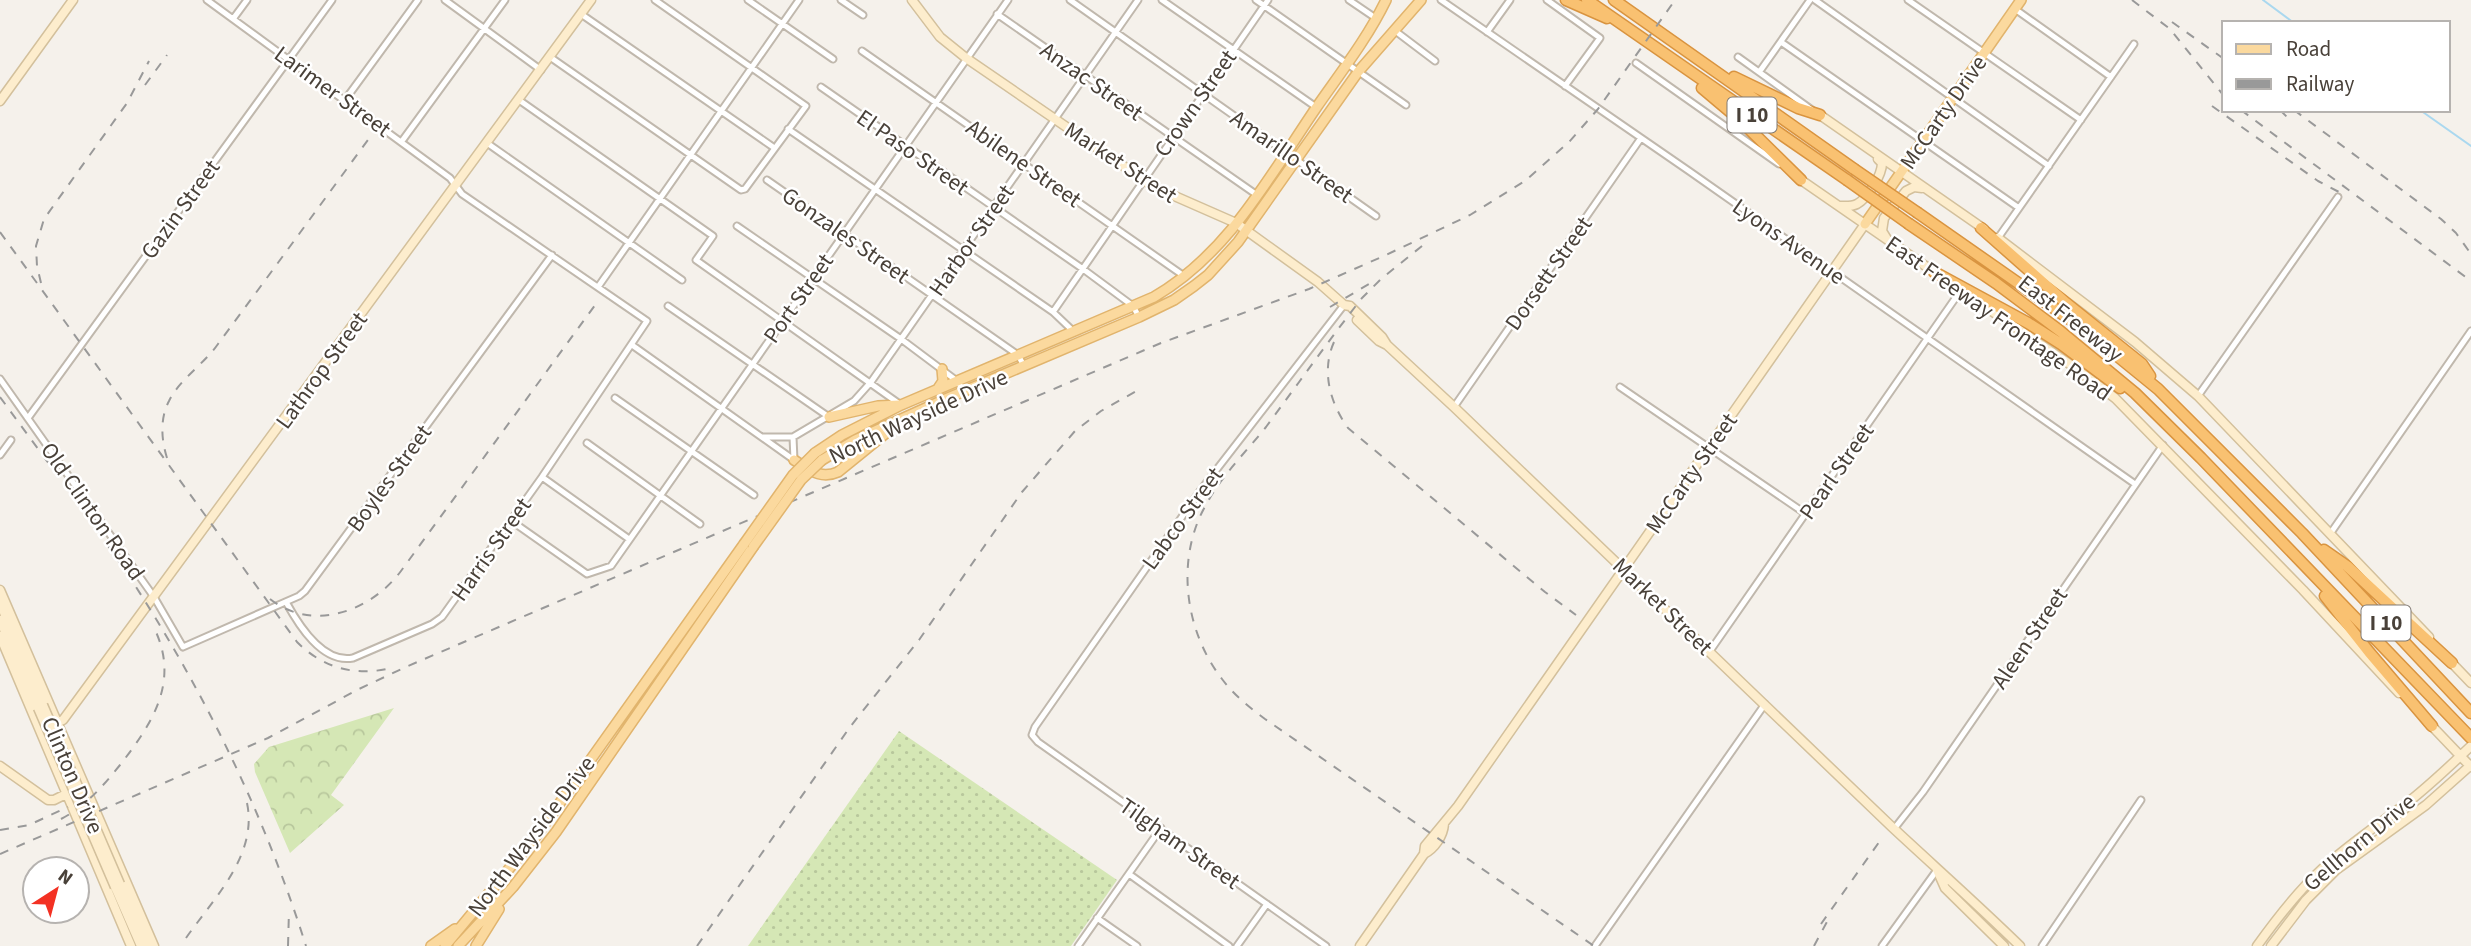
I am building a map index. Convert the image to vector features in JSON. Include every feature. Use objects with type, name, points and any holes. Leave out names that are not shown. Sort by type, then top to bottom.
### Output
[{"type":"highway","points":[[1566,0],[1598,16],[1614,19]]},
{"type":"highway","name":"East Freeway","points":[[1587,0],[1996,284],[2086,351],[2171,429],[2467,734]]},
{"type":"highway","name":"East Freeway","points":[[1614,0],[2088,332],[2158,388],[2302,533],[2471,713]]},
{"type":"highway","points":[[1624,0],[1674,41]]},
{"type":"highway","points":[[1657,49],[1678,71],[1731,111],[1801,180]]},
{"type":"highway","points":[[1686,49],[1762,91],[1820,115]]},
{"type":"highway","points":[[1981,228],[2141,365],[2158,388]]},
{"type":"highway","points":[[1934,271],[2061,344],[2171,429]]},
{"type":"highway","points":[[2302,533],[2347,566],[2452,663]]},
{"type":"highway","points":[[2295,556],[2369,652],[2432,726]]},
{"type":"main road","points":[[0,101],[73,0]]},
{"type":"main road","name":"Lathrop Street","points":[[40,729],[63,720],[591,0]]},
{"type":"main road","name":"Market Street","points":[[912,0],[940,37],[966,58],[1167,195],[1247,230],[1344,304],[1346,310],[1454,407],[1937,870],[1955,882],[2020,946]]},
{"type":"main road","name":"North Wayside Drive","points":[[445,946],[547,822],[819,457],[842,435],[901,405],[1154,297],[1185,277],[1203,262],[1236,223],[1287,153],[1362,44],[1386,0]]},
{"type":"main road","name":"North Wayside Drive","points":[[819,457],[964,391],[1139,317],[1174,300],[1194,286],[1213,269],[1247,230],[1358,72],[1421,0]]},
{"type":"main road","name":"McCarty Drive","points":[[1865,224],[2021,0]]},
{"type":"main road","points":[[1820,115],[1900,173],[1998,238],[2135,342],[2198,396],[2471,682]]},
{"type":"main road","points":[[1839,206],[1854,206],[1861,202],[1881,174],[1882,163],[1874,154]]},
{"type":"main road","name":"East Freeway Frontage Road","points":[[1801,180],[2100,386],[2163,445],[2471,766]]},
{"type":"main road","points":[[1889,241],[1882,231],[1884,218],[1906,191],[1913,187],[1922,188]]},
{"type":"main road","name":"McCarty Street","points":[[1360,946],[1424,854],[1431,850],[1443,831],[1444,824],[1865,224]]},
{"type":"main road","points":[[937,390],[943,381],[942,369]]},
{"type":"main road","points":[[829,417],[881,405],[901,405]]},
{"type":"main road","points":[[794,460],[817,474],[830,476],[901,420]]},
{"type":"main road","points":[[0,590],[154,946]]},
{"type":"main road","name":"Clinton Drive","points":[[0,603],[118,886],[147,946]]},
{"type":"main road","name":"North Wayside Drive","points":[[458,946],[513,887],[578,802],[698,618]]},
{"type":"main road","name":"Clinton Drive","points":[[0,620],[41,706]]},
{"type":"main road","points":[[0,636],[127,933],[136,946]]},
{"type":"main road","name":"Gellhorn Drive","points":[[2257,946],[2295,896],[2323,868],[2365,832],[2402,806],[2471,746]]},
{"type":"main road","points":[[0,766],[48,800],[54,800],[85,786]]},
{"type":"main road","name":"Gellhorn Drive","points":[[2271,946],[2306,900],[2336,870],[2426,805],[2471,766]]},
{"type":"main road","points":[[2402,806],[2408,817]]},
{"type":"main road","name":"Market Street","points":[[1937,870],[1945,888],[2004,946]]},
{"type":"main road","name":"Clinton Drive","points":[[118,886],[136,946]]},
{"type":"main road","points":[[476,946],[513,887]]},
{"type":"main road","points":[[431,946],[475,912]]},
{"type":"street","name":"Larimer Street","points":[[207,0],[402,141],[450,178],[462,194],[648,321]]},
{"type":"street","points":[[233,19],[247,0]]},
{"type":"street","name":"Gazin Street","points":[[28,418],[332,0]]},
{"type":"street","points":[[345,100],[418,0]]},
{"type":"street","points":[[445,0],[541,70]]},
{"type":"street","points":[[402,141],[505,0]]},
{"type":"street","points":[[550,57],[741,190],[745,189],[773,147],[806,106],[654,0]]},
{"type":"street","points":[[748,0],[833,59]]},
{"type":"street","points":[[598,287],[799,0]]},
{"type":"street","points":[[841,0],[863,15]]},
{"type":"street","name":"Port Street","points":[[510,520],[587,574],[611,566],[1008,0]]},
{"type":"street","name":"Amarillo Street","points":[[1070,0],[1376,216]]},
{"type":"street","name":"Harbor Street","points":[[793,437],[854,401],[872,382],[1138,0]]},
{"type":"street","points":[[1162,0],[1317,107]]},
{"type":"street","points":[[1256,0],[1266,3],[1347,65],[1406,105]]},
{"type":"street","points":[[1349,0],[1377,19]]},
{"type":"street","name":"Lyons Avenue","points":[[1441,0],[1832,270],[2135,484]]},
{"type":"street","points":[[1487,32],[1510,0]]},
{"type":"street","points":[[1547,0],[1600,38],[1565,86]]},
{"type":"street","points":[[1760,71],[1813,0],[2049,166]]},
{"type":"street","points":[[1908,0],[2081,120]]},
{"type":"street","name":"Crown Street","points":[[1053,312],[1202,92],[1266,3]]},
{"type":"street","points":[[2015,9],[2111,77]]},
{"type":"street","points":[[581,14],[773,147]]},
{"type":"street","name":"Anzac Street","points":[[997,15],[1256,195]]},
{"type":"street","points":[[1394,30],[1435,61]]},
{"type":"street","points":[[1782,42],[2019,208]]},
{"type":"street","points":[[1998,238],[2134,44]]},
{"type":"street","name":"Abilene Street","points":[[862,51],[1185,277]]},
{"type":"street","points":[[1738,57],[1820,115]]},
{"type":"street","name":"East Freeway Frontage Road","points":[[1636,63],[1801,180]]},
{"type":"street","name":"El Paso Street","points":[[821,87],[1083,269],[1133,306],[1139,317]]},
{"type":"street","points":[[519,100],[713,236],[696,260],[901,405]]},
{"type":"street","points":[[788,130],[1053,312],[1073,331]]},
{"type":"street","name":"Dorsett Street","points":[[1454,407],[1641,138]]},
{"type":"street","points":[[487,143],[682,280]]},
{"type":"street","name":"Gonzales Street","points":[[767,180],[1018,355],[1024,366]]},
{"type":"street","points":[[2198,396],[2338,197]]},
{"type":"street","points":[[737,226],[901,339],[957,381],[964,391]]},
{"type":"street","name":"Boyles Street","points":[[183,647],[299,596],[308,588],[552,255]]},
{"type":"street","name":"Pearl Street","points":[[1710,652],[1961,290]]},
{"type":"street","name":"Labco Street","points":[[1035,738],[1032,735],[1035,727],[1200,491],[1344,304]]},
{"type":"street","points":[[668,306],[829,417]]},
{"type":"street","name":"Harris Street","points":[[286,602],[301,626],[320,647],[340,658],[353,658],[439,620],[542,477],[648,321]]},
{"type":"street","points":[[2330,534],[2471,331]]},
{"type":"street","points":[[632,345],[794,460]]},
{"type":"street","name":"Old Clinton Road","points":[[0,379],[154,597],[183,647]]},
{"type":"street","points":[[1620,387],[1806,514]]},
{"type":"street","points":[[615,398],[754,495]]},
{"type":"street","points":[[763,437],[793,437],[794,460]]},
{"type":"street","points":[[0,455],[11,440]]},
{"type":"street","points":[[587,443],[700,524]]},
{"type":"street","name":"Aleen Street","points":[[1894,829],[2163,445]]},
{"type":"street","points":[[542,477],[629,539]]},
{"type":"street","points":[[1595,946],[1765,704]]},
{"type":"street","name":"Tilgham Street","points":[[1035,738],[1326,946]]},
{"type":"street","points":[[2042,946],[2141,800]]},
{"type":"street","points":[[1078,946],[1161,828]]},
{"type":"street","points":[[1882,946],[1937,870]]},
{"type":"street","points":[[1129,873],[1228,946]]},
{"type":"street","points":[[1237,946],[1267,904]]},
{"type":"street","points":[[1097,918],[1137,946]]},
{"type":"green space","points":[[394,708],[331,795],[344,805],[290,853],[254,764],[269,747]]},
{"type":"green space","points":[[899,731],[1117,880],[1071,946],[748,946]]},
{"type":"waterway","points":[[2263,0],[2291,21]]},
{"type":"waterway","points":[[2423,112],[2471,146]]},
{"type":"railway","points":[[0,854],[268,738],[408,666],[1161,343],[1309,289],[1470,215],[1525,181],[1569,142],[1598,109],[1675,0]]},
{"type":"railway","points":[[2132,0],[2170,29],[2222,94]]},
{"type":"railway","points":[[2172,22],[2222,58]]},
{"type":"railway","points":[[145,85],[167,55]]},
{"type":"railway","points":[[41,283],[36,246],[44,219],[127,103],[149,61]]},
{"type":"railway","points":[[2212,106],[2318,181],[2339,192]]},
{"type":"railway","points":[[2244,112],[2471,281]]},
{"type":"railway","points":[[2282,112],[2291,121]]},
{"type":"railway","points":[[2297,112],[2441,219],[2456,233],[2471,254]]},
{"type":"railway","points":[[167,458],[163,421],[173,393],[218,344],[373,133]]},
{"type":"railway","points":[[0,232],[297,642],[317,658],[338,668],[362,671],[387,669]]},
{"type":"railway","points":[[1422,246],[1362,298],[1266,427],[1213,492],[1197,524],[1190,546],[1188,593],[1192,616],[1209,660],[1237,696],[1265,719],[1594,946]]},
{"type":"railway","points":[[1330,307],[1369,284]]},
{"type":"railway","points":[[270,599],[304,615],[322,616],[358,606],[389,585],[598,301]]},
{"type":"railway","points":[[1334,342],[1328,364],[1329,386],[1336,408],[1348,428],[1576,615]]},
{"type":"railway","points":[[697,946],[850,727],[919,640],[1022,492],[1075,431],[1101,411],[1140,389]]},
{"type":"railway","points":[[0,397],[120,563],[187,672],[254,806],[306,946]]},
{"type":"railway","points":[[61,819],[86,802],[100,788],[120,765],[151,719],[163,686],[164,669],[156,632]]},
{"type":"railway","points":[[186,938],[221,891],[240,858],[249,822],[247,803]]},
{"type":"railway","points":[[0,830],[29,825],[68,807]]},
{"type":"railway","points":[[1821,924],[1882,838]]},
{"type":"railway","points":[[288,946],[289,910]]},
{"type":"railway","points":[[1814,946],[1829,918]]}]
